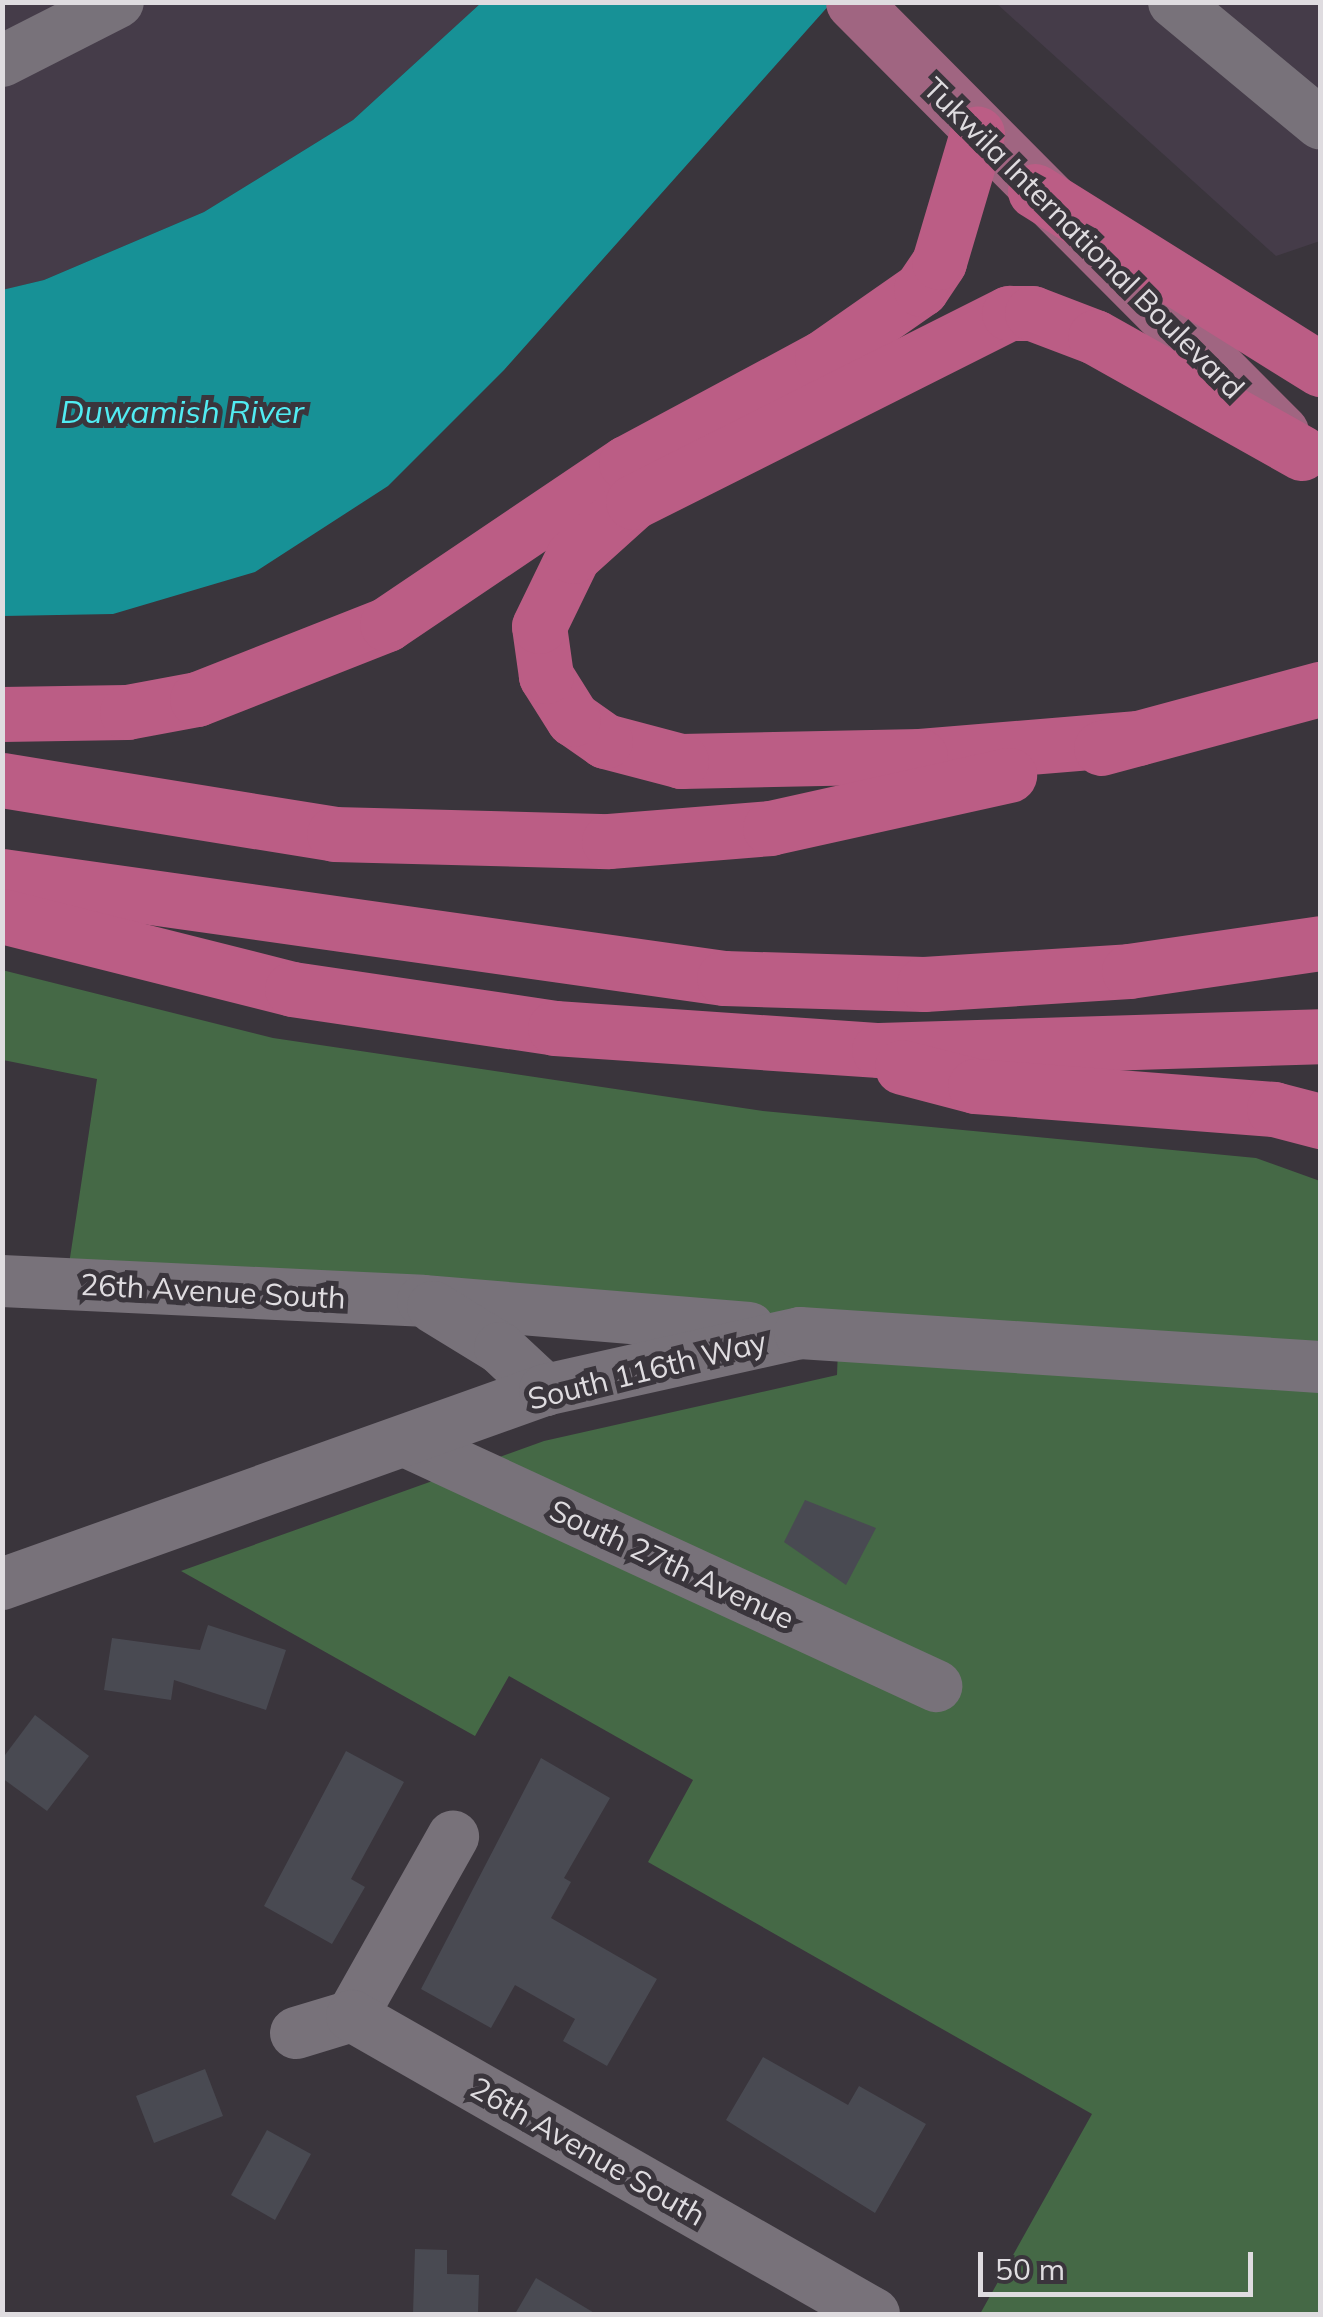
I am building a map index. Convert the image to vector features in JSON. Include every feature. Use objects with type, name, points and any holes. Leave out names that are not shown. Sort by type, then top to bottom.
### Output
[{"type":"highway","points":[[2,714],[127,712],[198,699],[388,624],[626,463],[822,358],[920,289],[940,262],[978,134]]},
{"type":"highway","points":[[1035,191],[1320,370]]},
{"type":"highway","points":[[1138,738],[901,757],[681,761],[606,741],[574,719],[546,676],[538,626],[573,556],[633,502],[1008,313],[1032,313],[1095,337],[1311,461]]},
{"type":"highway","points":[[2,780],[334,834],[609,842],[770,828],[962,788],[1320,690]]},
{"type":"highway","points":[[2,876],[724,978],[943,983],[1130,971],[1320,943]]},
{"type":"highway","points":[[2,916],[292,989],[555,1028],[831,1049],[1320,1036]]},
{"type":"highway","points":[[831,1049],[975,1086],[1274,1109],[1320,1122]]},
{"type":"main road","name":"Tukwila International Boulevard","points":[[852,2],[906,63],[1311,461]]},
{"type":"street","points":[[2,61],[118,2]]},
{"type":"street","points":[[1174,2],[1320,122]]},
{"type":"street","name":"26th Avenue South","points":[[2,1282],[422,1301],[800,1333]]},
{"type":"street","name":"26th Avenue South","points":[[422,1301],[500,1348],[546,1390]]},
{"type":"street","name":"South 116th Way","points":[[2,1584],[546,1390],[800,1333],[1320,1366]]},
{"type":"street","name":"South 27th Avenue","points":[[407,1442],[936,1686]]},
{"type":"street","points":[[296,2032],[352,2016],[453,1838]]},
{"type":"street","name":"26th Avenue South","points":[[352,2016],[874,2314]]},
{"type":"shaded area","points":[[2,3],[481,3],[353,120],[204,212],[44,280],[3,290]]},
{"type":"shaded area","points":[[996,3],[1320,3],[1320,241],[1276,256]]},
{"type":"green space","points":[[2,970],[273,1038],[763,1111],[1256,1158],[1320,1181],[1320,2314],[980,2314],[1092,2114],[648,1862],[693,1780],[509,1676],[475,1736],[181,1571],[544,1441],[837,1375],[839,1322],[68,1271],[97,1079],[3,1060]]},
{"type":"water","name":"Duwamish River","points":[[481,3],[831,3],[504,370],[388,486],[255,572],[113,614],[3,616],[2,290],[44,280],[204,212],[353,120]]},
{"type":"building","points":[[805,1500],[876,1528],[846,1585],[784,1542]]},
{"type":"building","points":[[208,1625],[286,1650],[266,1710],[174,1680],[171,1700],[104,1690],[112,1638],[200,1650]]},
{"type":"building","points":[[35,1715],[89,1756],[47,1811],[2,1778],[2,1759]]},
{"type":"building","points":[[346,1751],[404,1782],[351,1879],[365,1887],[332,1944],[264,1906]]},
{"type":"building","points":[[541,1758],[610,1798],[564,1878],[571,1882],[551,1918],[657,1979],[607,2066],[563,2041],[575,2019],[515,1985],[491,2028],[421,1989]]},
{"type":"building","points":[[763,2057],[848,2105],[859,2086],[926,2124],[875,2213],[726,2120]]},
{"type":"building","points":[[205,2069],[223,2116],[154,2143],[136,2096]]},
{"type":"building","points":[[267,2130],[311,2154],[275,2220],[231,2195]]},
{"type":"building","points":[[415,2249],[447,2250],[447,2274],[479,2275],[478,2314],[413,2314]]},
{"type":"building","points":[[536,2278],[596,2314],[515,2314]]}]
